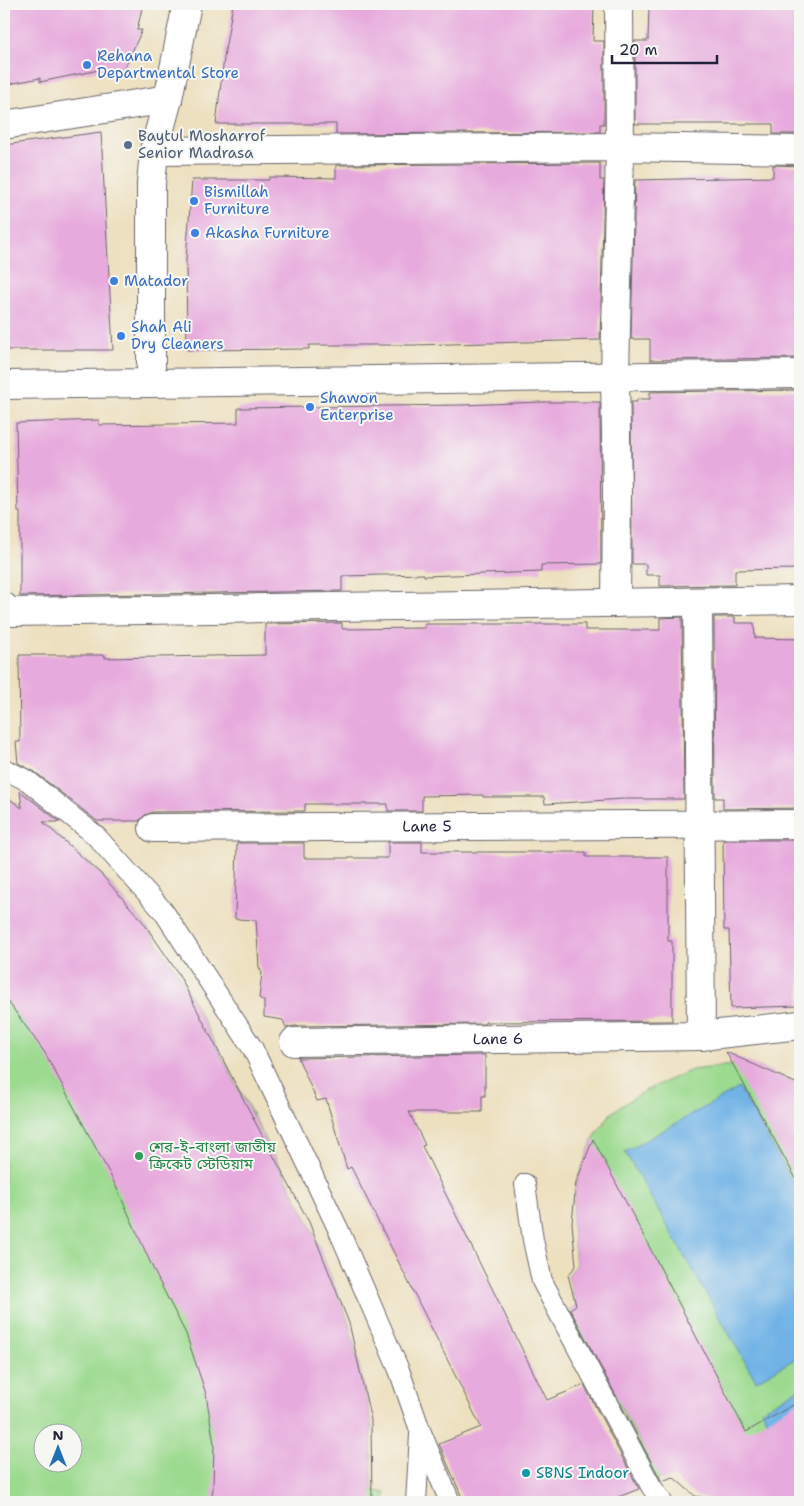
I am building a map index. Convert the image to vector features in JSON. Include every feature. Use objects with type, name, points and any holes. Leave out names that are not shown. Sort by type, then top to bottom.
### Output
[{"type":"street","points":[[151,383],[152,184],[154,151],[168,99],[187,4]]},
{"type":"street","points":[[616,603],[615,377],[620,146],[618,4]]},
{"type":"street","points":[[4,125],[168,99]]},
{"type":"street","points":[[154,151],[620,146],[800,150]]},
{"type":"street","points":[[4,385],[800,374]]},
{"type":"street","points":[[4,607],[8,612],[800,600]]},
{"type":"street","points":[[698,602],[700,1036]]},
{"type":"street","name":"Lane 5","points":[[153,828],[700,823],[800,824]]},
{"type":"street","name":"Lane 6","points":[[294,1042],[700,1036],[800,1025]]},
{"type":"lane","points":[[4,769],[28,781],[95,835],[164,912],[253,1049],[340,1233],[399,1370],[420,1430],[450,1502]]},
{"type":"lane","points":[[525,1184],[533,1240],[542,1281],[651,1486],[662,1502]]},
{"type":"lane","points":[[416,1502],[420,1430]]},
{"type":"green space","name":"শের-ই-বাংলা জাতীয় ক্রিকেট স্টেডিয়াম","points":[[4,795],[50,828],[101,874],[143,922],[178,973],[309,1222],[349,1323],[371,1420],[372,1490],[386,1493],[384,1502],[4,1502]]},
{"type":"green space","points":[[733,1065],[759,1067],[800,1085],[800,1502],[721,1502],[671,1473],[654,1482],[635,1448],[641,1445],[588,1349],[563,1316],[576,1305],[568,1275],[576,1266],[572,1223],[576,1183],[593,1139],[611,1113],[644,1091],[692,1070]]},
{"type":"water","points":[[739,1088],[800,1194],[800,1356],[756,1381],[625,1152]]},
{"type":"water","points":[[800,1388],[800,1477],[762,1410]]},
{"type":"building","points":[[4,4],[143,4],[137,30],[142,30],[122,74],[112,71],[100,73],[99,70],[40,82],[40,78],[4,85]]},
{"type":"building","points":[[233,4],[594,4],[593,41],[604,41],[604,124],[600,124],[600,132],[336,134],[336,124],[216,124]]},
{"type":"building","points":[[649,4],[800,4],[800,134],[773,134],[773,124],[635,124],[635,41],[648,41]]},
{"type":"building","points":[[101,132],[113,350],[4,350],[4,145]]},
{"type":"building","points":[[600,163],[600,180],[604,180],[600,340],[413,345],[309,345],[309,349],[187,350],[186,260],[192,180],[269,180],[269,177],[336,178],[336,165]]},
{"type":"building","points":[[773,165],[800,166],[800,358],[650,360],[650,339],[631,339],[635,180],[773,177]]},
{"type":"building","points":[[800,390],[800,569],[735,570],[735,585],[660,586],[660,575],[646,575],[646,564],[632,564],[631,402],[637,402],[637,399],[650,399],[650,392]]},
{"type":"building","points":[[600,402],[601,564],[541,565],[541,572],[424,576],[424,574],[342,576],[342,591],[20,596],[20,512],[18,512],[16,423],[99,420],[99,425],[238,423],[238,408]]},
{"type":"building","points":[[682,617],[684,799],[623,799],[545,804],[544,797],[422,796],[422,811],[388,811],[388,804],[305,804],[305,811],[153,812],[145,815],[139,821],[97,821],[35,772],[18,763],[16,742],[20,742],[19,655],[105,655],[105,658],[265,655],[265,624],[342,623],[343,629],[425,628],[425,624],[585,624],[585,630],[660,630],[660,618]]},
{"type":"building","points":[[714,617],[735,617],[735,623],[754,623],[755,638],[800,639],[800,808],[723,809],[723,798],[715,798]]},
{"type":"building","name":"শের-ই-বাংলা জাতীয় ক্রিকেট স্টেডিয়াম","points":[[20,791],[60,822],[43,822],[101,874],[143,922],[178,973],[309,1222],[349,1323],[371,1420],[372,1502],[211,1502],[214,1444],[206,1394],[186,1334],[156,1275],[114,1182],[45,1053],[4,996],[4,795],[22,808]]},
{"type":"building","points":[[723,840],[800,840],[800,1006],[731,1008],[729,930],[724,930]]},
{"type":"building","points":[[388,842],[422,842],[422,852],[586,852],[586,857],[668,857],[668,941],[672,941],[672,1021],[485,1022],[485,1024],[294,1026],[286,1028],[283,1020],[264,1017],[264,1001],[259,998],[262,973],[259,967],[256,920],[235,919],[237,843],[304,843],[304,858],[388,858]]},
{"type":"building","points":[[726,1052],[800,1085],[800,1186]]},
{"type":"building","points":[[485,1055],[485,1096],[482,1096],[482,1112],[409,1112],[425,1145],[422,1146],[547,1400],[584,1385],[639,1489],[605,1502],[464,1502],[439,1444],[481,1427],[351,1167],[347,1169],[326,1099],[317,1101],[298,1058]]},
{"type":"building","points":[[593,1139],[746,1432],[800,1401],[800,1502],[717,1502],[695,1496],[673,1477],[661,1480],[570,1309],[576,1305],[568,1275],[576,1266],[572,1223],[576,1183]]},
{"type":"place","name":"Rehana Departmental Store","points":[[87,65]]},
{"type":"place","name":"Baytul Mosharrof Senior Madrasa","points":[[128,145]]},
{"type":"place","name":"Bismillah Furniture","points":[[194,201]]},
{"type":"place","name":"Akasha Furniture","points":[[195,233]]},
{"type":"place","name":"Matador","points":[[114,281]]},
{"type":"place","name":"Shah Ali Dry Cleaners","points":[[121,336]]},
{"type":"place","name":"Shawon Enterprise","points":[[310,407]]},
{"type":"place","name":"শের-ই-বাংলা জাতীয় ক্রিকেট স্টেডিয়াম","points":[[139,1156]]},
{"type":"place","name":"SBNS Indoor","points":[[526,1473]]}]
